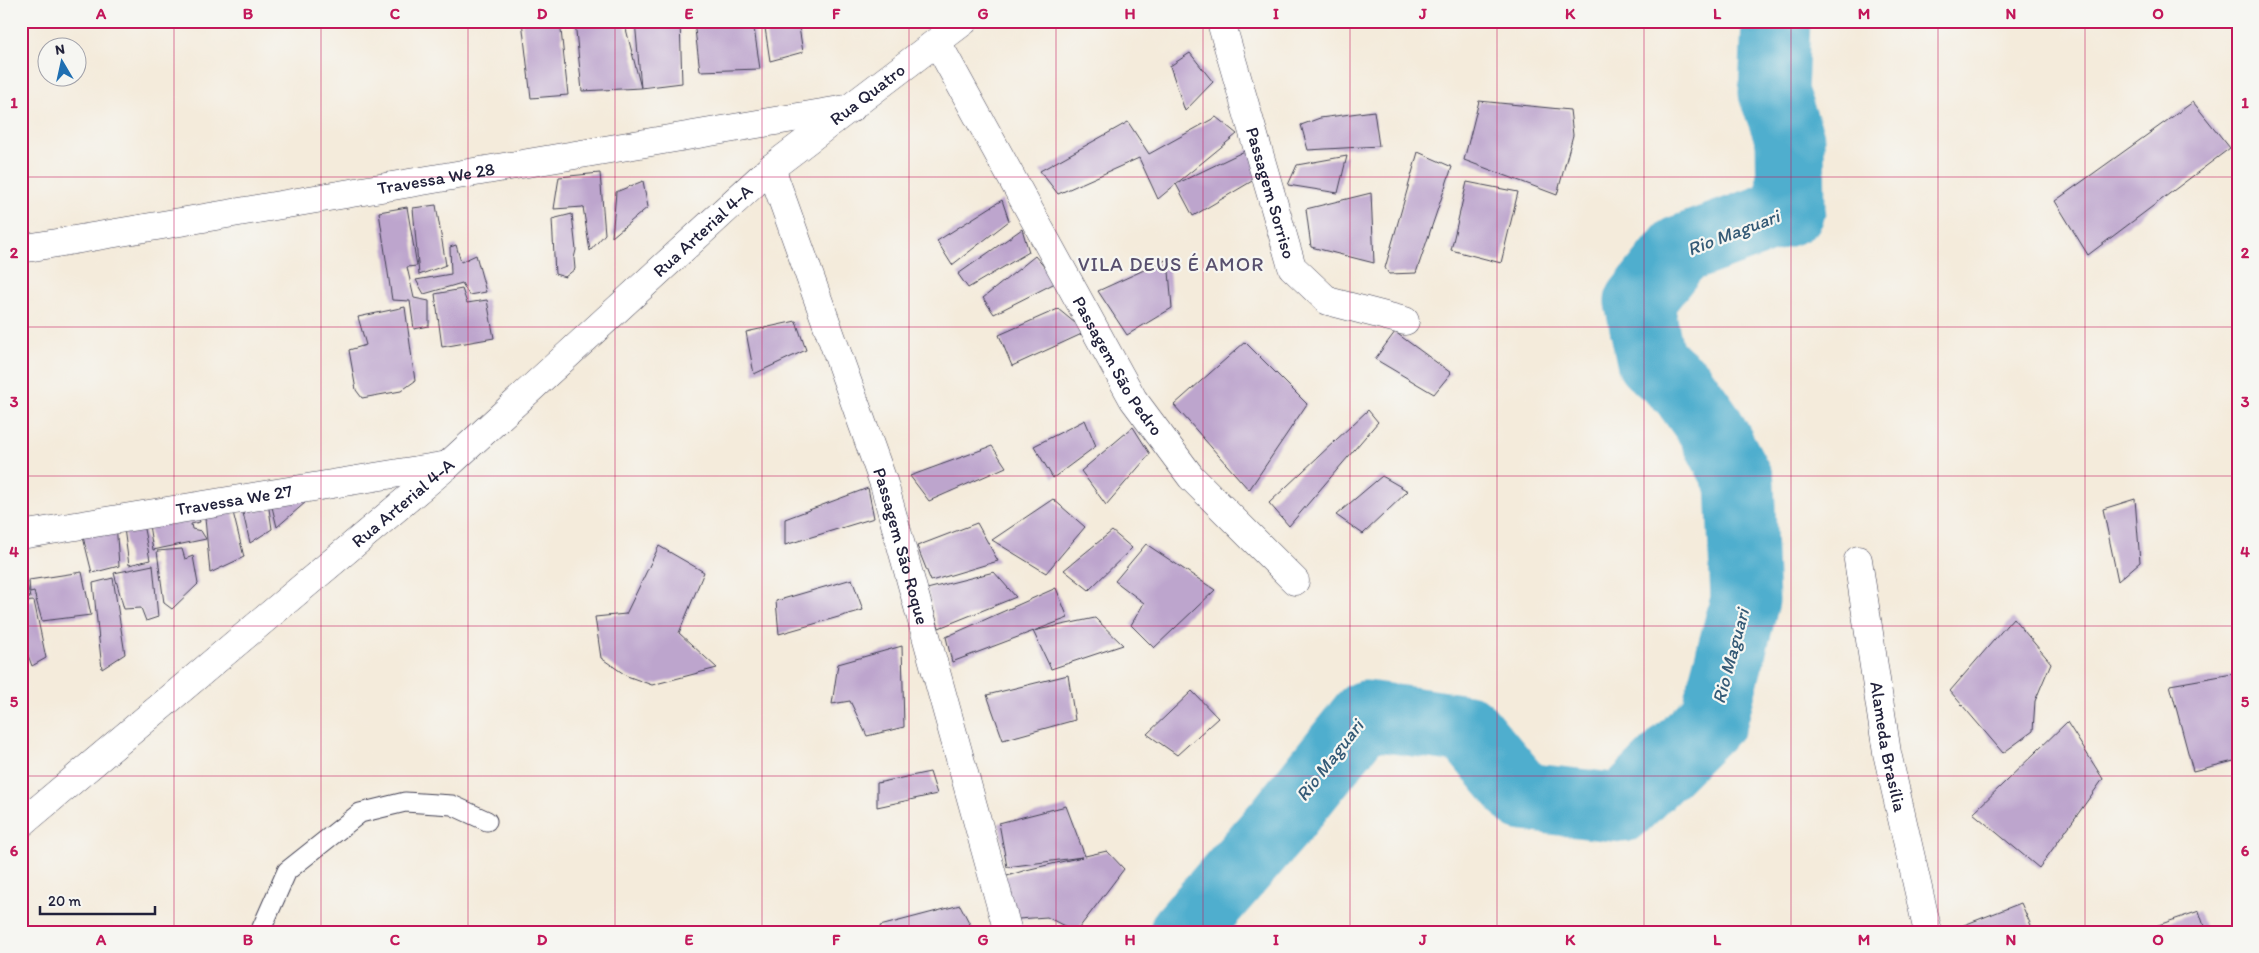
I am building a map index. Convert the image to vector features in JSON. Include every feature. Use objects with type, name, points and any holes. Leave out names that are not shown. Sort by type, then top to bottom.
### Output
[{"type":"street","name":"Rua Quatro","points":[[771,168],[964,21]]},
{"type":"street","name":"Passagem Sorriso","points":[[1220,22],[1292,267],[1328,302],[1405,321]]},
{"type":"street","name":"Passagem São Pedro","points":[[938,42],[1133,399],[1190,477],[1295,581]]},
{"type":"street","name":"Travessa We 28","points":[[21,249],[852,108]]},
{"type":"street","name":"Rua Arterial 4-A","points":[[21,824],[448,466],[771,168]]},
{"type":"street","name":"Passagem São Roque","points":[[771,168],[884,484],[1008,932]]},
{"type":"street","name":"Travessa We 27","points":[[21,535],[448,466]]},
{"type":"street","name":"Alameda Brasília","points":[[1858,560],[1888,753],[1928,932]]},
{"type":"lane","points":[[260,932],[287,871],[360,813],[405,802],[452,805],[487,821]]},
{"type":"building","points":[[522,21],[560,21],[568,95],[531,98]]},
{"type":"building","points":[[575,21],[624,21],[641,88],[582,91]]},
{"type":"building","points":[[635,21],[680,21],[682,83],[641,88]]},
{"type":"building","points":[[694,21],[753,21],[760,69],[700,71]]},
{"type":"building","points":[[764,21],[798,21],[803,52],[770,61]]},
{"type":"building","points":[[1190,53],[1213,82],[1185,111],[1170,66]]},
{"type":"building","points":[[1479,101],[1570,110],[1573,135],[1557,195],[1464,160]]},
{"type":"building","points":[[2193,102],[2230,148],[2088,255],[2055,201]]},
{"type":"building","points":[[1374,111],[1379,146],[1308,150],[1301,125],[1320,118]]},
{"type":"building","points":[[1216,117],[1237,134],[1158,199],[1139,158],[1058,194],[1040,171],[1128,122],[1149,154]]},
{"type":"building","points":[[1255,146],[1264,174],[1193,216],[1176,184]]},
{"type":"building","points":[[1418,152],[1452,167],[1416,273],[1389,274],[1385,268]]},
{"type":"building","points":[[1347,156],[1338,193],[1288,185],[1297,165]]},
{"type":"building","points":[[600,173],[605,234],[590,251],[583,207],[554,209],[559,177]]},
{"type":"building","points":[[643,181],[648,207],[612,237],[616,192]]},
{"type":"building","points":[[1467,182],[1518,192],[1501,263],[1451,250]]},
{"type":"building","points":[[1371,193],[1374,263],[1311,247],[1306,209]]},
{"type":"building","points":[[1002,200],[1009,221],[952,265],[937,241]]},
{"type":"building","points":[[436,205],[446,265],[419,275],[413,208]]},
{"type":"building","points":[[407,207],[417,266],[407,267],[414,298],[429,301],[429,326],[414,329],[410,301],[392,300],[379,212]]},
{"type":"building","points":[[572,214],[576,250],[574,258],[575,269],[565,277],[555,274],[552,219]]},
{"type":"building","points":[[1022,229],[1029,252],[968,288],[958,274]]},
{"type":"building","points":[[456,245],[461,262],[476,255],[486,292],[469,295],[462,283],[424,294],[416,280],[451,274],[450,247]]},
{"type":"building","points":[[1035,256],[1057,282],[994,314],[983,298]]},
{"type":"building","points":[[1168,259],[1172,308],[1127,335],[1098,291]]},
{"type":"building","points":[[462,289],[467,303],[487,300],[494,338],[442,347],[435,294]]},
{"type":"building","points":[[405,307],[415,381],[401,391],[362,398],[356,390],[349,350],[366,345],[358,317]]},
{"type":"building","points":[[1058,309],[1086,332],[1012,366],[999,335]]},
{"type":"building","points":[[796,321],[806,350],[754,374],[746,332]]},
{"type":"building","points":[[1395,332],[1451,373],[1434,394],[1375,359]]},
{"type":"building","points":[[1245,342],[1307,404],[1249,490],[1174,405]]},
{"type":"building","points":[[1368,410],[1378,422],[1289,526],[1269,503]]},
{"type":"building","points":[[1085,420],[1096,446],[1053,478],[1034,446]]},
{"type":"building","points":[[1133,427],[1150,454],[1106,505],[1081,471]]},
{"type":"building","points":[[992,446],[1006,467],[929,501],[910,476]]},
{"type":"building","points":[[1382,476],[1408,491],[1363,534],[1336,515]]},
{"type":"building","points":[[868,488],[874,518],[785,545],[785,519]]},
{"type":"building","points":[[267,495],[272,529],[250,543],[240,500]]},
{"type":"building","points":[[269,495],[313,496],[277,527]]},
{"type":"building","points":[[1053,499],[1085,527],[1046,573],[992,540]]},
{"type":"building","points":[[2135,499],[2140,562],[2118,581],[2103,509]]},
{"type":"building","points":[[231,504],[244,557],[210,573],[204,507]]},
{"type":"building","points":[[196,510],[200,522],[191,524],[192,529],[201,531],[206,539],[153,550],[148,519]]},
{"type":"building","points":[[142,519],[150,560],[129,565],[123,521]]},
{"type":"building","points":[[116,522],[119,566],[92,573],[81,529]]},
{"type":"building","points":[[977,523],[998,561],[931,581],[917,546]]},
{"type":"building","points":[[1112,531],[1132,548],[1089,590],[1064,570]]},
{"type":"building","points":[[1146,544],[1215,590],[1154,648],[1131,625],[1144,603],[1115,581]]},
{"type":"building","points":[[659,546],[704,572],[679,633],[717,668],[652,685],[627,676],[601,658],[595,617],[626,614]]},
{"type":"building","points":[[182,549],[185,559],[193,556],[198,584],[172,609],[164,603],[157,551]]},
{"type":"building","points":[[153,565],[158,617],[146,621],[141,608],[124,609],[114,573]]},
{"type":"building","points":[[82,572],[91,615],[42,621],[34,592],[30,593],[29,580]]},
{"type":"building","points":[[994,572],[1016,597],[939,628],[927,589]]},
{"type":"building","points":[[113,578],[125,654],[102,669],[93,583]]},
{"type":"building","points":[[26,579],[30,598],[21,600],[21,581]]},
{"type":"building","points":[[852,579],[863,610],[779,634],[776,601]]},
{"type":"building","points":[[1056,588],[1068,618],[952,662],[946,637]]},
{"type":"building","points":[[34,601],[46,658],[32,666],[23,642],[21,642],[21,602]]},
{"type":"building","points":[[1095,618],[1123,645],[1051,669],[1033,631]]},
{"type":"building","points":[[2013,618],[2051,663],[2035,701],[2033,731],[2003,753],[1950,691]]},
{"type":"building","points":[[902,646],[904,727],[867,736],[850,701],[832,704],[838,664]]},
{"type":"building","points":[[2238,673],[2238,760],[2193,771],[2170,685]]},
{"type":"building","points":[[1068,675],[1075,720],[1003,740],[987,695]]},
{"type":"building","points":[[1192,691],[1218,718],[1177,755],[1147,734]]},
{"type":"building","points":[[2067,722],[2103,779],[2039,868],[1973,813]]},
{"type":"building","points":[[930,772],[937,794],[877,807],[877,783]]},
{"type":"building","points":[[1066,806],[1085,856],[1107,851],[1124,869],[1076,932],[1047,917],[1018,919],[1001,878],[1082,857],[1007,867],[999,823]]},
{"type":"building","points":[[2021,903],[2034,932],[1946,932]]},
{"type":"building","points":[[960,905],[974,932],[882,932],[880,926]]},
{"type":"building","points":[[2199,911],[2206,932],[2141,932],[2141,931]]},
{"type":"waterway","name":"Rio Maguari","points":[[1184,932],[1279,823],[1365,715],[1467,729],[1524,797],[1622,808],[1714,717],[1745,600],[1740,483],[1709,425],[1682,387],[1651,361],[1639,302],[1680,250],[1791,210],[1790,139],[1773,93],[1776,21]]},
{"type":"district","name":"VILA DEUS É AMOR","points":[[1171,264]]}]
